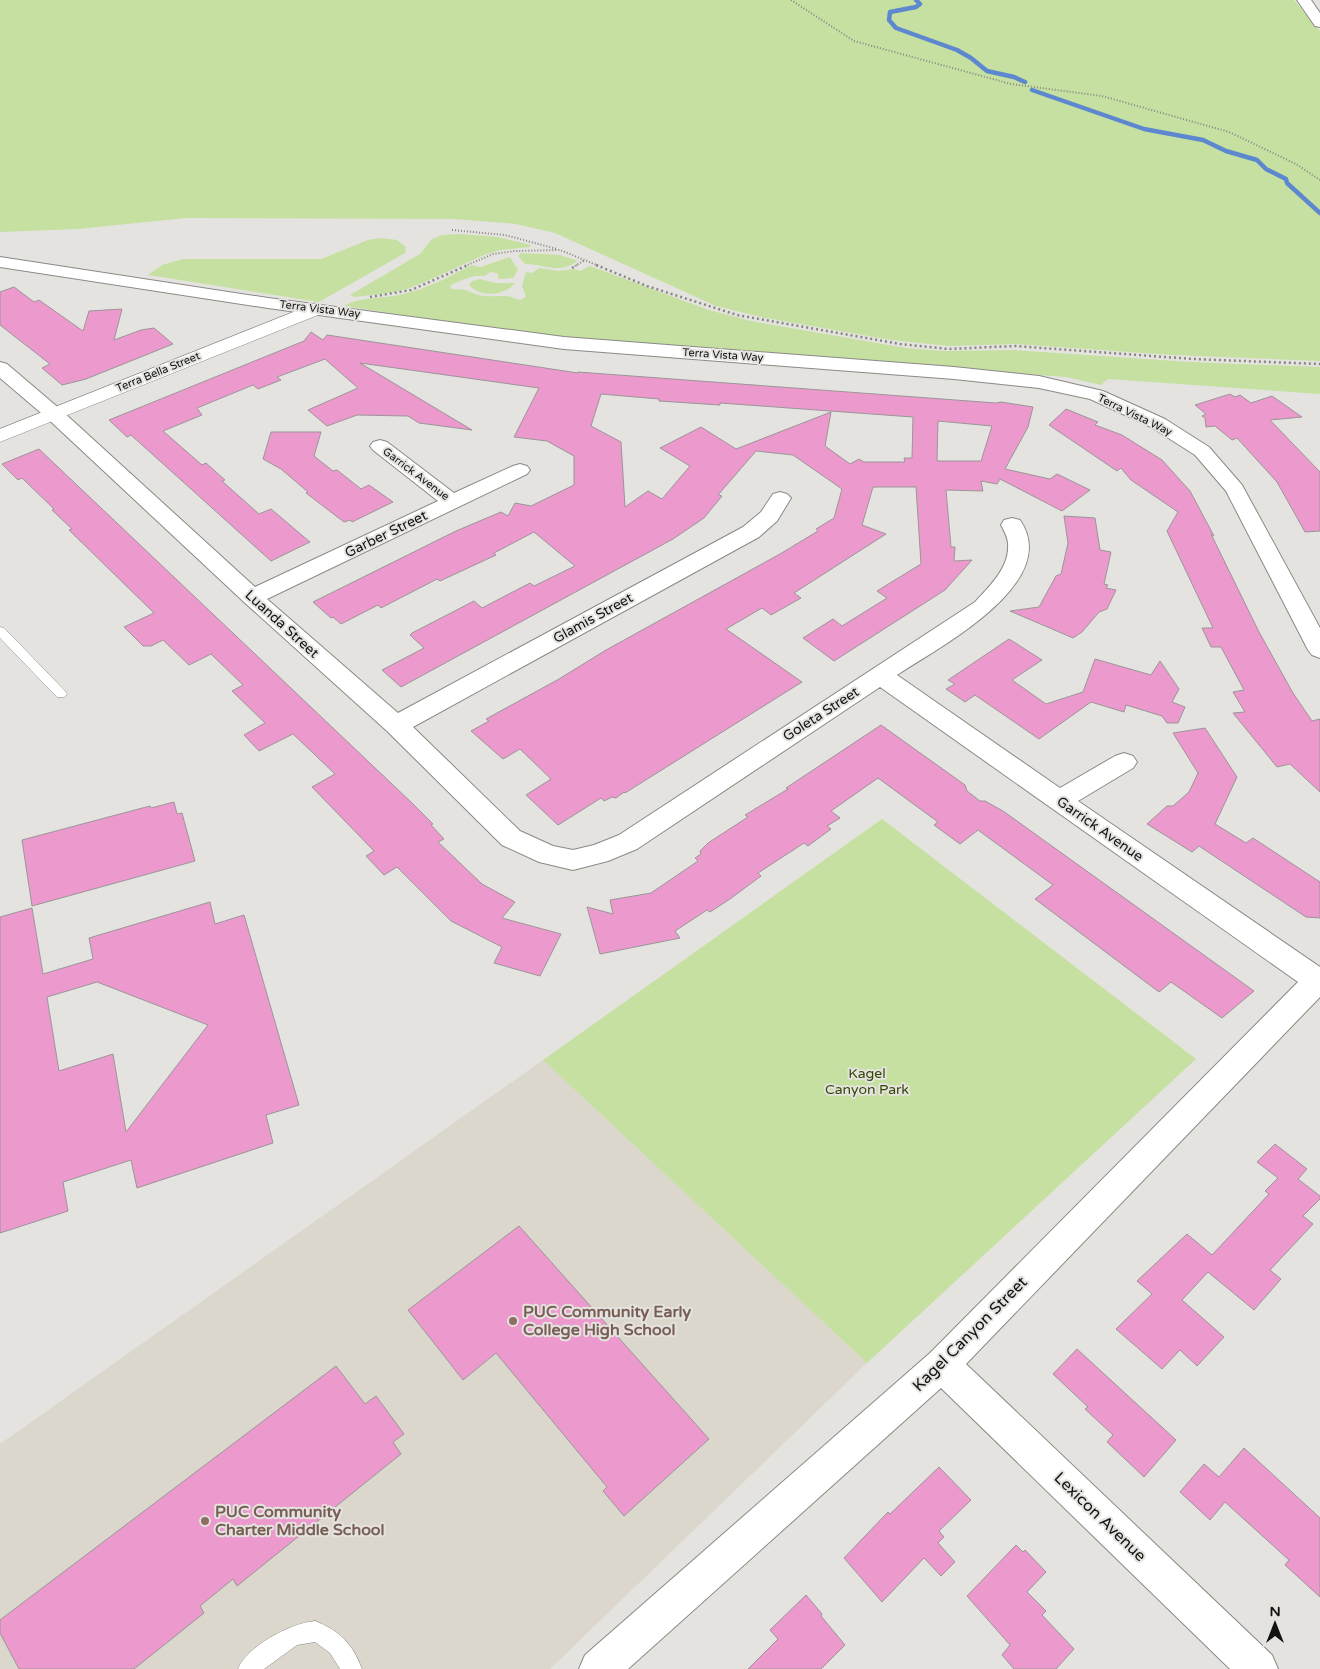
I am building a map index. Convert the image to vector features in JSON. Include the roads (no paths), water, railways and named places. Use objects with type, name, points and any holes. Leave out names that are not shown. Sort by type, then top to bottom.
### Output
[{"type":"street","points":[[1304,0],[1320,23]]},
{"type":"street","name":"Terra Vista Way","points":[[0,262],[564,344],[954,373],[1039,382],[1096,395],[1158,423],[1202,451],[1235,489],[1320,650]]},
{"type":"street","name":"Terra Bella Street","points":[[0,436],[316,309]]},
{"type":"street","name":"Luanda Street","points":[[0,368],[54,414],[252,598],[396,726],[511,838],[548,855],[573,860]]},
{"type":"street","name":"Garrick Avenue","points":[[380,446],[452,502]]},
{"type":"street","name":"Garber Street","points":[[252,598],[520,470]]},
{"type":"street","name":"Glamis Street","points":[[396,726],[751,532],[769,516],[780,498]]},
{"type":"street","name":"Goleta Street","points":[[573,860],[598,854],[628,842],[984,607],[1003,585],[1017,559],[1019,544],[1012,525]]},
{"type":"street","name":"Garrick Avenue","points":[[880,675],[1319,981]]},
{"type":"street","points":[[1059,800],[1124,762]]},
{"type":"street","name":"Kagel Canyon Street","points":[[599,1669],[942,1365],[1319,981]]},
{"type":"street","name":"Lexicon Avenue","points":[[942,1365],[1258,1669]]},
{"type":"lane","points":[[0,631],[61,694]]},
{"type":"lane","points":[[248,1669],[281,1641],[304,1631],[322,1633],[336,1644],[352,1669]]},
{"type":"waterway","points":[[916,0],[920,4],[916,7],[890,12],[889,20],[896,28],[957,50],[987,71],[1014,77],[1025,82]]},
{"type":"waterway","points":[[1032,90],[1144,129],[1203,140],[1226,151],[1257,160],[1266,169],[1286,179],[1287,183],[1320,213]]},
{"type":"place","name":"PUC Community Early College High School","points":[[513,1321]]},
{"type":"place","name":"PUC Community Charter Middle School","points":[[205,1521]]},
{"type":"park label","name":"Kagel Canyon Park","points":[[867,1082]]}]
